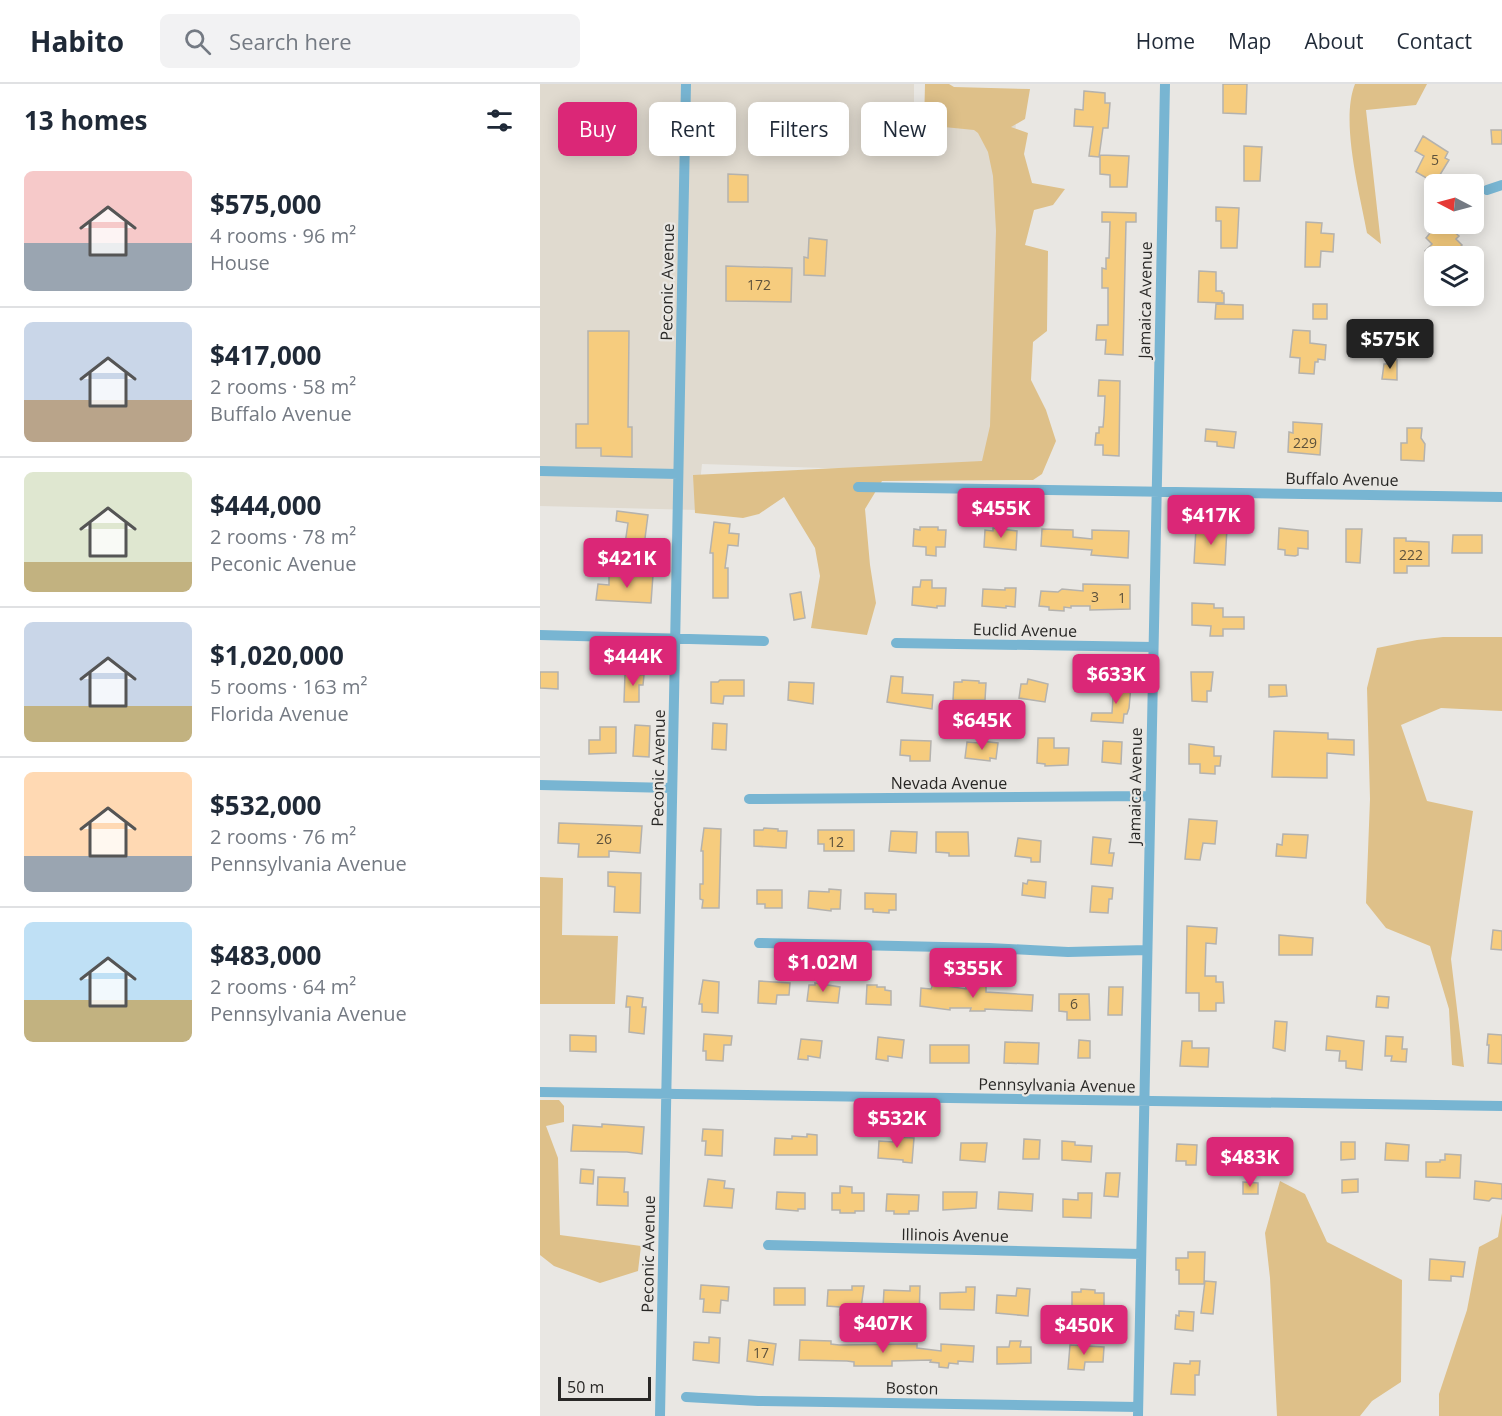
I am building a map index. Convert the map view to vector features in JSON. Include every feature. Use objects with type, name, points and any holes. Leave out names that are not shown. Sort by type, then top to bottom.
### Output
[{"type":"street","name":"Peconic Avenue","points":[[660,1416],[686,84]]},
{"type":"street","name":"Jamaica Avenue","points":[[1138,1411],[1165,84]]},
{"type":"street","points":[[1487,190],[1502,186]]},
{"type":"street","points":[[540,471],[678,474]]},
{"type":"street","name":"Buffalo Avenue","points":[[858,488],[1502,497]]},
{"type":"street","points":[[540,635],[764,641]]},
{"type":"street","name":"Euclid Avenue","points":[[896,643],[1153,647]]},
{"type":"street","points":[[540,785],[672,788]]},
{"type":"street","name":"Nevada Avenue","points":[[749,799],[1150,796]]},
{"type":"street","points":[[759,943],[1068,952],[1147,950]]},
{"type":"street","name":"Pennsylvania Avenue","points":[[540,1092],[1502,1106]]},
{"type":"street","name":"Illinois Avenue","points":[[768,1245],[1141,1254]]},
{"type":"street","name":"Boston","points":[[686,1397],[1138,1411]]},
{"type":"shaded area","points":[[540,84],[914,84],[914,102],[861,102],[861,156],[947,156],[947,107],[1016,108],[1009,474],[702,464],[697,510],[540,506]]},
{"type":"shaded area","points":[[925,84],[1030,89],[1025,119],[1011,127],[1028,133],[1024,154],[1032,183],[1065,189],[1053,205],[1034,210],[1025,245],[1048,251],[1047,331],[1033,342],[1031,380],[1046,410],[1056,441],[1042,474],[1033,480],[882,481],[865,509],[876,603],[867,635],[811,628],[820,576],[815,548],[784,497],[759,514],[743,518],[695,513],[693,475],[982,461],[990,426],[996,231],[993,176],[988,152],[978,133],[974,130],[947,127],[947,102],[925,102]]},
{"type":"shaded area","points":[[1355,84],[1427,84],[1416,105],[1366,110],[1381,244],[1367,233],[1356,178],[1350,137],[1351,99]]},
{"type":"shaded area","points":[[1443,637],[1502,637],[1502,711],[1441,708],[1401,725],[1427,801],[1473,811],[1451,959],[1464,1067],[1452,1065],[1449,1009],[1430,946],[1386,928],[1366,903],[1370,799],[1367,688],[1377,648]]},
{"type":"shaded area","points":[[540,877],[563,878],[562,935],[618,936],[615,1004],[540,1004]]},
{"type":"shaded area","points":[[540,1100],[559,1100],[564,1106],[564,1122],[546,1126],[558,1158],[560,1235],[641,1246],[638,1271],[600,1283],[554,1266],[540,1255]]},
{"type":"shaded area","points":[[1280,1181],[1305,1194],[1327,1242],[1402,1280],[1401,1382],[1372,1401],[1360,1416],[1277,1416],[1270,1278],[1265,1233]]},
{"type":"shaded area","points":[[1502,1213],[1502,1416],[1439,1416],[1439,1394],[1467,1310],[1479,1247],[1498,1237]]},
{"type":"building","points":[[1223,84],[1247,84],[1246,114],[1223,113]]},
{"type":"building","points":[[1084,91],[1105,93],[1105,103],[1110,103],[1108,128],[1103,128],[1099,157],[1089,156],[1093,127],[1074,126],[1075,109],[1083,110]]},
{"type":"building","points":[[1491,130],[1502,130],[1502,144],[1492,144]]},
{"type":"building","points":[[1423,136],[1448,152],[1445,158],[1449,160],[1440,174],[1424,174],[1424,177],[1416,172],[1424,156],[1415,151]]},
{"type":"building","points":[[1244,146],[1262,147],[1260,181],[1244,181]]},
{"type":"building","points":[[1100,155],[1129,156],[1127,187],[1110,187],[1110,175],[1100,174]]},
{"type":"building","points":[[728,174],[748,175],[748,202],[728,202]]},
{"type":"building","points":[[1216,207],[1239,208],[1237,248],[1221,248],[1221,221],[1216,221]]},
{"type":"building","points":[[1102,212],[1136,213],[1136,222],[1126,222],[1123,355],[1105,354],[1106,340],[1096,340],[1097,325],[1108,325],[1108,288],[1102,288],[1102,268],[1106,269],[1106,258],[1109,258],[1110,222],[1102,222]]},
{"type":"building","points":[[1306,222],[1322,223],[1321,233],[1334,234],[1333,252],[1321,251],[1320,267],[1305,267]]},
{"type":"building","points":[[1429,234],[1457,234],[1459,236],[1456,239],[1462,245],[1430,246],[1432,244],[1426,238]]},
{"type":"building","points":[[809,238],[827,240],[825,276],[804,275],[804,257],[808,258]]},
{"type":"building","points":[[726,266],[792,268],[791,302],[726,301]]},
{"type":"building","points":[[1199,271],[1216,272],[1216,291],[1224,293],[1224,303],[1198,302]]},
{"type":"building","points":[[1216,304],[1243,305],[1243,319],[1215,319]]},
{"type":"building","points":[[1313,304],[1327,304],[1327,319],[1313,319]]},
{"type":"building","points":[[1293,330],[1310,331],[1310,343],[1326,345],[1325,360],[1318,359],[1318,362],[1315,362],[1314,374],[1299,373],[1300,358],[1290,357]]},
{"type":"building","points":[[588,331],[629,331],[628,427],[632,427],[632,457],[601,456],[601,448],[576,448],[576,424],[588,424]]},
{"type":"building","points":[[1388,359],[1397,360],[1397,380],[1382,379],[1384,364],[1387,364]]},
{"type":"building","points":[[1099,380],[1120,381],[1119,456],[1103,455],[1103,445],[1095,445],[1096,433],[1099,433],[1099,427],[1103,427],[1104,416],[1105,396],[1098,396]]},
{"type":"building","points":[[1293,422],[1322,424],[1320,455],[1288,452],[1289,432],[1293,433]]},
{"type":"building","points":[[1407,428],[1422,428],[1421,438],[1425,444],[1424,461],[1401,460],[1401,443],[1407,443]]},
{"type":"building","points":[[1206,429],[1236,432],[1234,448],[1217,446],[1217,442],[1205,441]]},
{"type":"building","points":[[617,511],[648,515],[644,546],[625,544],[628,523],[616,521]]},
{"type":"building","points":[[714,522],[730,524],[729,533],[739,534],[738,546],[728,545],[725,568],[728,568],[728,598],[713,598],[713,553],[710,553]]},
{"type":"building","points":[[920,527],[938,527],[938,530],[946,530],[945,547],[936,547],[936,556],[926,555],[926,547],[913,546],[914,529],[920,530]]},
{"type":"building","points":[[993,528],[1017,531],[1016,550],[984,547],[985,530],[993,531]]},
{"type":"building","points":[[1196,528],[1227,528],[1225,565],[1194,563]]},
{"type":"building","points":[[1279,528],[1308,531],[1308,549],[1298,548],[1298,555],[1295,556],[1285,555],[1285,550],[1278,549]]},
{"type":"building","points":[[1042,529],[1073,530],[1073,537],[1092,539],[1092,530],[1129,531],[1128,558],[1091,555],[1092,550],[1041,546]]},
{"type":"building","points":[[1346,529],[1362,529],[1360,563],[1346,562]]},
{"type":"building","points":[[1453,535],[1482,535],[1482,553],[1452,553]]},
{"type":"building","points":[[1394,538],[1429,542],[1429,566],[1407,566],[1407,573],[1394,573]]},
{"type":"building","points":[[609,574],[653,575],[651,603],[596,600],[598,584],[609,585]]},
{"type":"building","points":[[921,580],[932,580],[932,588],[946,588],[945,606],[937,606],[937,608],[912,605],[913,587],[920,587]]},
{"type":"building","points":[[1083,584],[1130,585],[1130,609],[1090,610],[1090,606],[1071,606],[1071,608],[1064,607],[1064,611],[1049,610],[1049,607],[1039,606],[1041,591],[1058,592],[1062,589],[1083,591]]},
{"type":"building","points":[[1005,588],[1016,588],[1015,607],[982,606],[983,589],[1005,590]]},
{"type":"building","points":[[801,592],[805,618],[794,620],[790,594]]},
{"type":"building","points":[[1192,603],[1214,604],[1214,608],[1223,608],[1223,617],[1244,617],[1244,629],[1223,629],[1223,636],[1210,636],[1211,626],[1192,625]]},
{"type":"building","points":[[540,672],[558,672],[558,689],[540,688]]},
{"type":"building","points":[[1191,672],[1213,672],[1211,691],[1207,691],[1207,702],[1192,701]]},
{"type":"building","points":[[625,674],[644,675],[643,685],[639,685],[639,702],[624,702]]},
{"type":"building","points":[[891,676],[903,677],[902,693],[933,695],[932,709],[887,702]]},
{"type":"building","points":[[1028,679],[1048,684],[1045,702],[1019,698],[1021,684],[1027,684]]},
{"type":"building","points":[[744,680],[744,696],[724,696],[723,704],[711,703],[711,682]]},
{"type":"building","points":[[962,680],[986,683],[985,700],[953,700],[954,682],[962,682]]},
{"type":"building","points":[[789,682],[814,683],[813,704],[788,700]]},
{"type":"building","points":[[1114,682],[1127,683],[1127,686],[1131,686],[1129,708],[1127,714],[1124,714],[1123,723],[1091,721],[1092,713],[1112,713]]},
{"type":"building","points":[[1269,685],[1286,685],[1287,696],[1269,697]]},
{"type":"building","points":[[713,723],[727,724],[726,750],[712,749]]},
{"type":"building","points":[[635,725],[650,726],[649,757],[633,756]]},
{"type":"building","points":[[600,727],[616,727],[616,753],[589,754],[589,740],[600,740]]},
{"type":"building","points":[[1274,731],[1328,733],[1328,739],[1354,740],[1354,755],[1327,753],[1327,778],[1272,777]]},
{"type":"building","points":[[1038,738],[1054,738],[1054,748],[1069,748],[1068,765],[1045,766],[1045,764],[1037,763]]},
{"type":"building","points":[[901,740],[931,741],[930,761],[910,761],[910,756],[900,755]]},
{"type":"building","points":[[980,741],[998,743],[996,759],[990,758],[990,761],[965,758],[967,742],[979,743]]},
{"type":"building","points":[[1103,741],[1122,742],[1121,764],[1102,762]]},
{"type":"building","points":[[1189,744],[1214,747],[1214,756],[1221,756],[1220,766],[1215,766],[1215,774],[1200,773],[1200,764],[1189,764]]},
{"type":"building","points":[[1189,819],[1217,821],[1215,844],[1203,843],[1200,860],[1185,859]]},
{"type":"building","points":[[559,823],[642,826],[640,853],[609,851],[609,857],[578,857],[579,844],[558,843]]},
{"type":"building","points":[[704,828],[721,829],[719,908],[702,908],[703,900],[700,899],[700,884],[703,884],[703,851],[701,851]]},
{"type":"building","points":[[764,828],[787,831],[786,848],[754,846],[754,830]]},
{"type":"building","points":[[818,830],[854,830],[854,851],[824,851],[824,844],[818,844]]},
{"type":"building","points":[[891,831],[917,832],[916,853],[889,851]]},
{"type":"building","points":[[936,832],[968,832],[969,856],[949,856],[949,853],[936,852]]},
{"type":"building","points":[[1283,834],[1308,835],[1306,858],[1276,856],[1277,844],[1282,845]]},
{"type":"building","points":[[1093,837],[1111,839],[1109,853],[1114,853],[1112,866],[1091,864]]},
{"type":"building","points":[[1018,838],[1041,841],[1040,862],[1031,862],[1031,858],[1015,856]]},
{"type":"building","points":[[608,872],[641,873],[640,913],[614,912],[615,887],[608,886]]},
{"type":"building","points":[[1028,880],[1046,882],[1045,898],[1022,895],[1023,883],[1027,884]]},
{"type":"building","points":[[1092,886],[1113,888],[1108,913],[1090,912]]},
{"type":"building","points":[[829,889],[841,890],[840,909],[831,909],[831,911],[808,908],[809,891],[829,892]]},
{"type":"building","points":[[757,890],[782,890],[782,908],[765,908],[765,904],[757,904]]},
{"type":"building","points":[[865,893],[896,894],[896,910],[889,910],[889,913],[865,909]]},
{"type":"building","points":[[1187,926],[1217,928],[1216,944],[1206,943],[1205,976],[1216,976],[1216,982],[1223,982],[1224,1003],[1216,1003],[1216,1011],[1199,1011],[1199,993],[1186,993]]},
{"type":"building","points":[[1493,930],[1502,931],[1502,950],[1491,949]]},
{"type":"building","points":[[1279,935],[1313,938],[1312,955],[1279,955]]},
{"type":"building","points":[[703,980],[719,982],[718,1013],[702,1012],[702,1004],[699,1004]]},
{"type":"building","points":[[759,981],[790,983],[789,995],[777,995],[776,1004],[758,1003]]},
{"type":"building","points":[[815,983],[840,987],[838,1003],[807,1001],[809,985],[815,985]]},
{"type":"building","points":[[933,984],[966,989],[966,985],[986,985],[986,992],[1033,995],[1032,1011],[985,1009],[985,1011],[970,1011],[971,1008],[950,1008],[950,1010],[920,1006],[921,988],[931,989]]},
{"type":"building","points":[[867,985],[885,987],[885,990],[891,991],[891,1005],[866,1004]]},
{"type":"building","points":[[1109,987],[1123,987],[1122,1015],[1108,1015]]},
{"type":"building","points":[[1059,994],[1089,994],[1090,1020],[1067,1020],[1067,1012],[1059,1011]]},
{"type":"building","points":[[627,996],[643,998],[642,1007],[646,1007],[644,1034],[629,1032],[630,1007],[626,1007]]},
{"type":"building","points":[[1377,996],[1389,997],[1388,1008],[1376,1007]]},
{"type":"building","points":[[1275,1021],[1287,1022],[1285,1051],[1273,1048]]},
{"type":"building","points":[[704,1034],[732,1036],[731,1045],[724,1045],[723,1061],[706,1060],[706,1051],[703,1051]]},
{"type":"building","points":[[1488,1034],[1502,1035],[1502,1064],[1488,1063]]},
{"type":"building","points":[[570,1035],[596,1036],[596,1052],[570,1051]]},
{"type":"building","points":[[1327,1036],[1364,1041],[1362,1070],[1346,1068],[1346,1061],[1339,1061],[1340,1051],[1326,1050]]},
{"type":"building","points":[[1386,1036],[1403,1037],[1402,1049],[1407,1049],[1406,1062],[1391,1061],[1392,1056],[1385,1056]]},
{"type":"building","points":[[878,1037],[904,1040],[902,1058],[888,1056],[888,1061],[876,1059]]},
{"type":"building","points":[[801,1039],[822,1041],[820,1058],[808,1056],[808,1060],[798,1059]]},
{"type":"building","points":[[1079,1040],[1090,1041],[1090,1058],[1078,1058]]},
{"type":"building","points":[[1182,1041],[1192,1041],[1192,1048],[1209,1048],[1208,1067],[1180,1066]]},
{"type":"building","points":[[1005,1042],[1039,1043],[1038,1064],[1004,1063]]},
{"type":"building","points":[[930,1045],[969,1045],[969,1063],[930,1063]]},
{"type":"building","points":[[602,1124],[644,1127],[642,1154],[571,1151],[573,1125],[602,1127]]},
{"type":"building","points":[[703,1129],[723,1130],[722,1156],[705,1155],[706,1141],[702,1141]]},
{"type":"building","points":[[807,1134],[817,1135],[817,1155],[774,1155],[775,1138],[792,1139],[792,1136],[807,1137]]},
{"type":"building","points":[[893,1137],[914,1138],[912,1163],[878,1158],[879,1141],[893,1142]]},
{"type":"building","points":[[1024,1139],[1040,1140],[1039,1159],[1023,1159]]},
{"type":"building","points":[[1062,1141],[1075,1142],[1075,1145],[1092,1146],[1091,1162],[1062,1160]]},
{"type":"building","points":[[1341,1142],[1355,1142],[1355,1159],[1341,1160]]},
{"type":"building","points":[[961,1143],[987,1143],[985,1162],[960,1160]]},
{"type":"building","points":[[1249,1143],[1266,1144],[1264,1161],[1247,1159]]},
{"type":"building","points":[[1386,1143],[1409,1145],[1408,1161],[1385,1160]]},
{"type":"building","points":[[1177,1144],[1197,1145],[1196,1165],[1186,1165],[1186,1161],[1176,1161]]},
{"type":"building","points":[[1445,1154],[1461,1155],[1460,1178],[1426,1177],[1426,1162],[1445,1160]]},
{"type":"building","points":[[581,1169],[594,1170],[593,1184],[580,1183]]},
{"type":"building","points":[[1106,1173],[1120,1173],[1118,1197],[1104,1196]]},
{"type":"building","points":[[598,1177],[625,1178],[624,1192],[628,1192],[628,1206],[597,1205]]},
{"type":"building","points":[[708,1179],[725,1181],[724,1188],[734,1189],[732,1208],[704,1206]]},
{"type":"building","points":[[1358,1179],[1358,1192],[1342,1193],[1342,1180]]},
{"type":"building","points":[[1475,1181],[1502,1184],[1502,1199],[1492,1198],[1489,1201],[1474,1199]]},
{"type":"building","points":[[1243,1182],[1258,1183],[1258,1194],[1243,1194]]},
{"type":"building","points":[[840,1186],[852,1187],[852,1193],[864,1193],[864,1211],[840,1213],[840,1210],[832,1210],[832,1193],[840,1193]]},
{"type":"building","points":[[777,1192],[805,1193],[805,1209],[798,1209],[798,1211],[776,1209]]},
{"type":"building","points":[[943,1192],[977,1192],[976,1208],[943,1210]]},
{"type":"building","points":[[999,1192],[1033,1194],[1032,1211],[998,1209]]},
{"type":"building","points":[[1078,1193],[1092,1193],[1091,1218],[1063,1217],[1063,1199],[1078,1200]]},
{"type":"building","points":[[887,1194],[919,1195],[918,1211],[909,1211],[909,1214],[894,1214],[894,1211],[886,1211]]},
{"type":"building","points":[[1188,1252],[1205,1252],[1204,1284],[1179,1284],[1176,1258],[1188,1258]]},
{"type":"building","points":[[1430,1259],[1465,1262],[1463,1277],[1451,1276],[1451,1281],[1429,1280]]},
{"type":"building","points":[[1205,1281],[1216,1282],[1213,1314],[1201,1313]]},
{"type":"building","points":[[701,1285],[729,1287],[728,1301],[721,1300],[720,1313],[703,1312],[704,1299],[700,1299]]},
{"type":"building","points":[[852,1286],[864,1286],[861,1308],[855,1307],[854,1316],[840,1315],[840,1307],[827,1306],[828,1290],[852,1290]]},
{"type":"building","points":[[910,1286],[920,1286],[919,1319],[899,1318],[900,1307],[883,1307],[884,1290],[910,1291]]},
{"type":"building","points":[[966,1287],[975,1287],[974,1310],[940,1309],[940,1293],[966,1292]]},
{"type":"building","points":[[774,1288],[805,1288],[805,1305],[774,1305]]},
{"type":"building","points":[[1017,1288],[1030,1289],[1028,1316],[996,1313],[997,1295],[1016,1296]]},
{"type":"building","points":[[1081,1289],[1104,1293],[1104,1309],[1072,1308],[1072,1292],[1081,1292]]},
{"type":"building","points":[[1179,1311],[1194,1312],[1193,1331],[1175,1329],[1176,1315],[1179,1316]]},
{"type":"building","points":[[709,1337],[720,1338],[719,1363],[693,1360],[694,1342],[709,1343]]},
{"type":"building","points":[[749,1340],[776,1344],[773,1365],[747,1361]]},
{"type":"building","points":[[800,1340],[831,1341],[831,1344],[839,1345],[917,1344],[917,1348],[941,1351],[941,1344],[974,1346],[973,1362],[949,1363],[948,1368],[939,1367],[939,1363],[930,1362],[931,1360],[892,1361],[892,1366],[854,1366],[854,1362],[847,1361],[799,1360]]},
{"type":"building","points":[[1010,1341],[1021,1341],[1020,1347],[1031,1347],[1031,1363],[997,1364],[997,1347],[1009,1347]]},
{"type":"building","points":[[1070,1345],[1104,1347],[1103,1362],[1085,1362],[1084,1370],[1068,1369]]},
{"type":"building","points":[[1190,1361],[1200,1361],[1199,1375],[1195,1375],[1195,1395],[1171,1394],[1174,1363],[1190,1364]]}]
